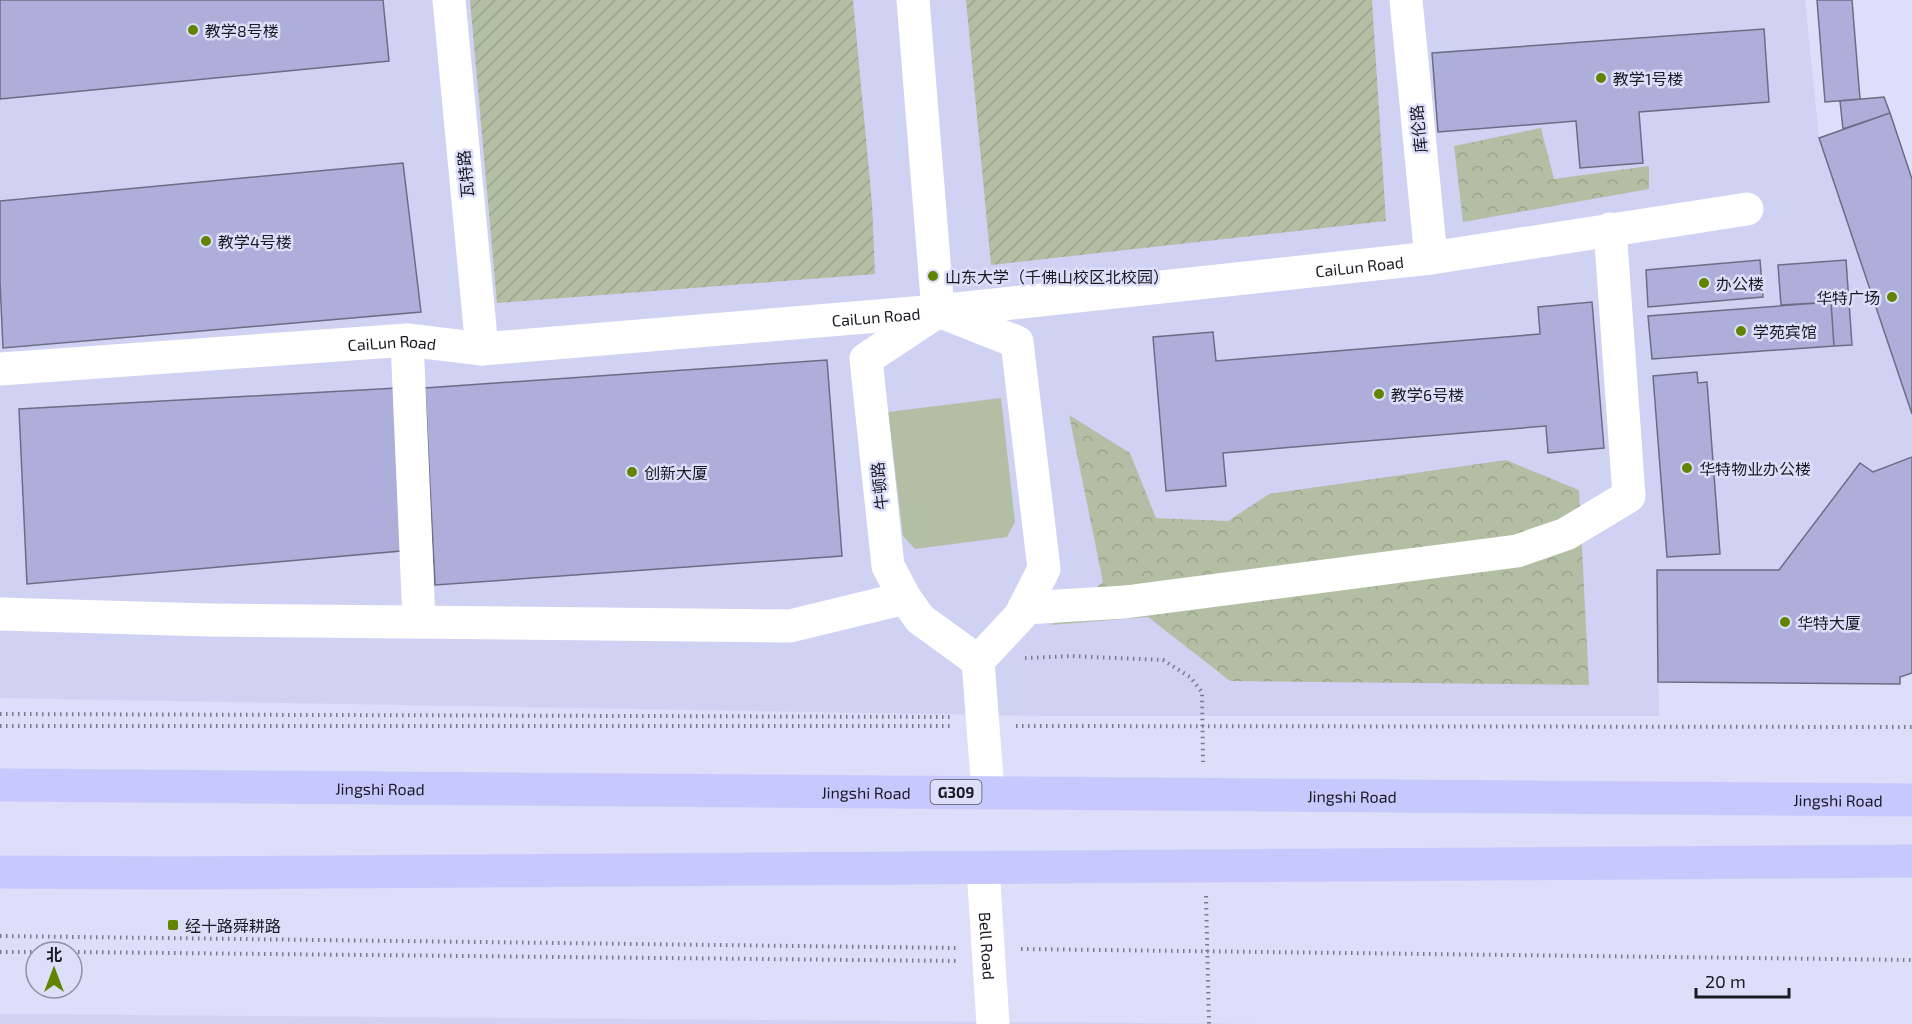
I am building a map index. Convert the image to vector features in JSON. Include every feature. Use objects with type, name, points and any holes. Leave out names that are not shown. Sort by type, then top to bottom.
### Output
[{"type":"highway","name":"Jingshi Road","points":[[0,785],[1912,800]]},
{"type":"highway","points":[[0,872],[173,873],[336,870],[1912,861]]},
{"type":"street","name":"瓦特路","points":[[449,0],[482,348]]},
{"type":"street","points":[[913,0],[938,311],[1017,342],[1044,569],[1020,616],[978,661],[988,792]]},
{"type":"street","name":"库伦路","points":[[1406,0],[1431,258]]},
{"type":"street","name":"CaiLun Road","points":[[0,369],[407,340],[482,348],[938,311],[1431,258],[1747,209]]},
{"type":"street","points":[[1024,608],[1125,603],[1517,551],[1566,534],[1629,496],[1610,229]]},
{"type":"street","name":"牛顿路","points":[[938,311],[866,359],[888,566],[920,620],[978,661]]},
{"type":"street","points":[[407,340],[419,621]]},
{"type":"street","points":[[0,614],[208,620],[790,626],[905,598]]},
{"type":"street","name":"Bell Road","points":[[983,868],[993,1024]]},
{"type":"path","points":[[978,661],[1071,656],[1163,660],[1190,677],[1202,692]]},
{"type":"path","points":[[0,714],[982,717]]},
{"type":"path","points":[[0,952],[24,952]]},
{"type":"path","points":[[84,952],[989,961]]},
{"type":"shaded area","name":"山东大学（千佛山校区北校园）","points":[[0,0],[1805,0],[1819,138],[1912,414],[1912,457],[1873,472],[1860,464],[1779,570],[1657,570],[1659,716],[1044,716],[0,698]]},
{"type":"shaded area","points":[[0,1014],[1263,1024],[0,1024]]},
{"type":"green space","points":[[470,0],[853,0],[872,203],[875,274],[497,303]]},
{"type":"green space","points":[[966,0],[1372,0],[1386,221],[991,265]]},
{"type":"green space","points":[[1541,128],[1554,179],[1649,166],[1649,189],[1463,222],[1454,146]]},
{"type":"green space","points":[[1001,398],[1015,522],[1007,537],[915,549],[903,536],[888,412]]},
{"type":"green space","points":[[1069,415],[1130,453],[1156,518],[1228,521],[1269,494],[1506,460],[1579,490],[1589,685],[1230,681],[1148,617],[1051,625],[1103,582]]},
{"type":"building","name":"教学8号楼","points":[[0,0],[383,0],[389,61],[0,99]]},
{"type":"building","points":[[1817,0],[1852,0],[1860,99],[1825,102]]},
{"type":"building","name":"教学1号楼","points":[[1764,29],[1769,102],[1639,112],[1643,163],[1580,168],[1576,121],[1438,132],[1432,53]]},
{"type":"building","points":[[1884,97],[1890,113],[1843,129],[1840,101]]},
{"type":"building","name":"华特广场","points":[[1890,113],[1912,179],[1912,414],[1819,138]]},
{"type":"building","name":"教学4号楼","points":[[403,163],[421,312],[3,348],[0,201]]},
{"type":"building","name":"办公楼","points":[[1760,260],[1763,297],[1648,307],[1646,270]]},
{"type":"building","points":[[1846,260],[1852,345],[1834,346],[1831,302],[1781,305],[1778,265]]},
{"type":"building","name":"教学6号楼","points":[[1592,302],[1604,448],[1548,453],[1546,426],[1223,453],[1226,486],[1166,491],[1153,337],[1213,332],[1216,361],[1540,334],[1538,307]]},
{"type":"building","name":"学苑宾馆","points":[[1831,302],[1834,346],[1652,359],[1648,316]]},
{"type":"building","name":"创新大厦","points":[[827,360],[842,556],[435,585],[425,388]]},
{"type":"building","name":"华特物业办公楼","points":[[1697,372],[1698,383],[1707,382],[1720,554],[1667,557],[1653,376]]},
{"type":"building","points":[[397,388],[401,551],[27,584],[19,409]]},
{"type":"building","name":"华特大厦","points":[[1912,457],[1912,673],[1900,677],[1900,684],[1658,682],[1657,570],[1779,570],[1860,463],[1873,472]]},
{"type":"place","name":"教学8号楼","points":[[193,30]]},
{"type":"place","name":"教学1号楼","points":[[1601,78]]},
{"type":"place","name":"教学4号楼","points":[[206,241]]},
{"type":"place","name":"山东大学（千佛山校区北校园）","points":[[933,276]]},
{"type":"place","name":"办公楼","points":[[1704,283]]},
{"type":"place","name":"华特广场","points":[[1892,297]]},
{"type":"place","name":"学苑宾馆","points":[[1741,331]]},
{"type":"place","name":"教学6号楼","points":[[1379,394]]},
{"type":"place","name":"华特物业办公楼","points":[[1687,468]]},
{"type":"place","name":"创新大厦","points":[[632,472]]},
{"type":"place","name":"华特大厦","points":[[1785,622]]},
{"type":"place","name":"经十路舜耕路","points":[[173,925]]}]
